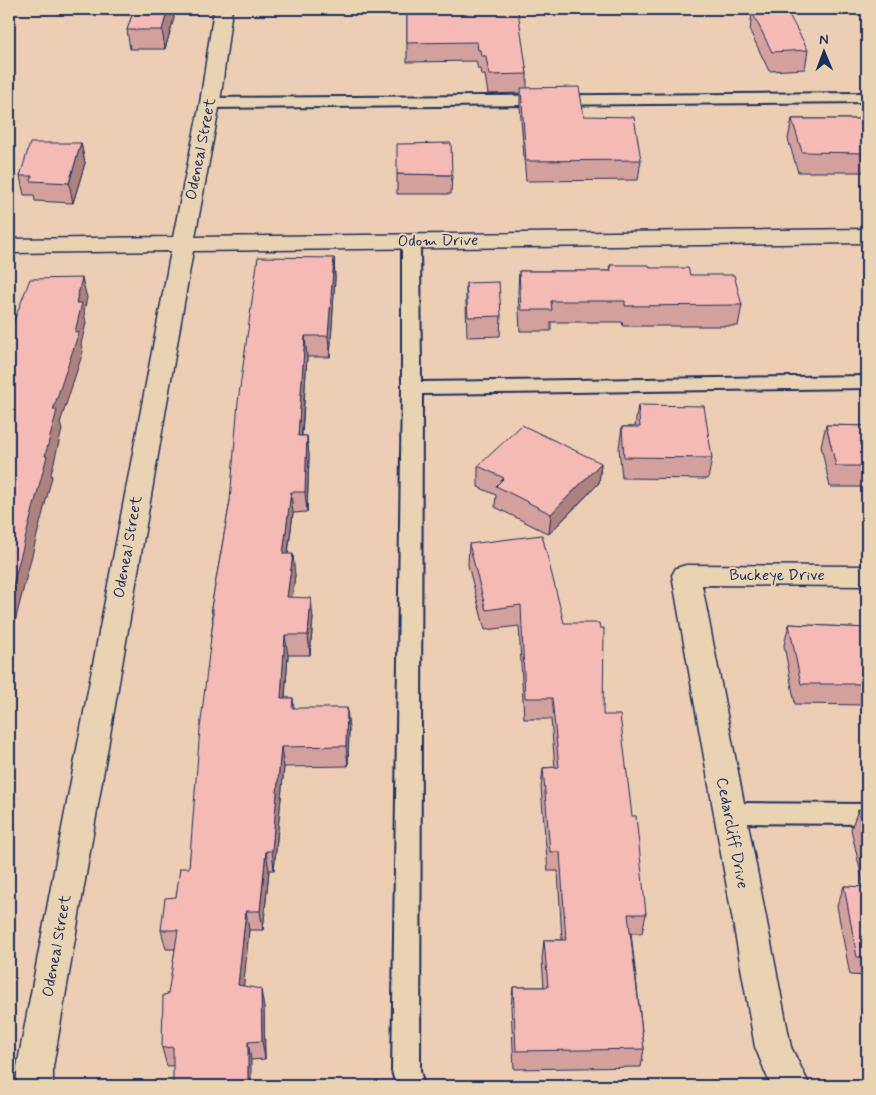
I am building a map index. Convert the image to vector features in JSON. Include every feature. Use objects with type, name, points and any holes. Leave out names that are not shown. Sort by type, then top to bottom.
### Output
[{"type":"street","name":"Odeneal Street","points":[[35,1086],[35,1067],[182,244],[210,103],[223,9]]},
{"type":"street","name":"Odom Drive","points":[[9,246],[867,236]]},
{"type":"street","name":"Buckeye Drive","points":[[686,575],[867,576]]},
{"type":"street","name":"Cedarcliff Drive","points":[[686,575],[773,1047],[786,1079],[792,1086]]},
{"type":"lane","points":[[210,103],[867,97]]},
{"type":"lane","points":[[410,1086],[406,1071],[412,388],[411,241]]},
{"type":"lane","points":[[412,388],[867,382]]},
{"type":"lane","points":[[729,814],[867,814]]},
{"type":"building","points":[[134,9],[168,9],[162,30],[127,30]]},
{"type":"building","points":[[407,9],[516,9],[518,11],[527,74],[489,75],[486,56],[481,56],[477,42],[407,43]]},
{"type":"building","points":[[787,11],[808,50],[772,52],[752,12]]},
{"type":"building","points":[[579,87],[584,116],[634,117],[641,160],[526,161],[521,88]]},
{"type":"building","points":[[792,119],[867,119],[867,153],[802,152]]},
{"type":"building","points":[[30,143],[81,143],[69,183],[31,181],[32,176],[20,176]]},
{"type":"building","points":[[451,143],[452,175],[397,174],[397,144]]},
{"type":"building","points":[[258,257],[334,258],[328,336],[305,336],[298,436],[307,436],[305,492],[291,492],[283,554],[293,554],[287,597],[311,598],[308,635],[285,635],[281,698],[293,698],[292,708],[347,708],[346,746],[281,747],[272,851],[266,851],[260,911],[246,911],[238,985],[261,989],[262,1041],[248,1042],[248,1086],[173,1086],[173,1047],[162,1048],[163,995],[168,994],[178,930],[161,930],[165,898],[176,897],[180,868],[189,868],[200,729],[213,621],[213,608],[211,608],[230,501],[238,402]]},
{"type":"building","points":[[610,265],[688,268],[690,275],[734,275],[742,305],[625,306],[625,301],[551,301],[552,310],[521,310],[519,271],[611,271]]},
{"type":"building","points":[[82,278],[76,303],[82,303],[75,332],[79,332],[53,410],[57,410],[45,456],[47,456],[9,600],[9,334],[30,279]]},
{"type":"building","points":[[499,282],[501,316],[468,317],[466,283]]},
{"type":"building","points":[[638,405],[704,406],[712,458],[624,457],[622,427],[640,427]]},
{"type":"building","points":[[522,425],[601,463],[551,514],[496,486],[504,478],[478,466]]},
{"type":"building","points":[[826,425],[867,426],[867,466],[836,466]]},
{"type":"building","points":[[542,535],[564,623],[599,623],[600,628],[604,628],[603,715],[620,715],[632,816],[636,816],[646,914],[628,914],[644,1049],[516,1051],[513,987],[548,987],[544,940],[566,940],[560,852],[550,852],[543,768],[559,767],[552,698],[525,698],[521,605],[486,610],[469,544]]},
{"type":"building","points":[[789,624],[867,628],[867,684],[801,684]]},
{"type":"building","points":[[858,810],[867,810],[867,851]]},
{"type":"building","points":[[844,886],[867,887],[867,957],[857,957]]}]
